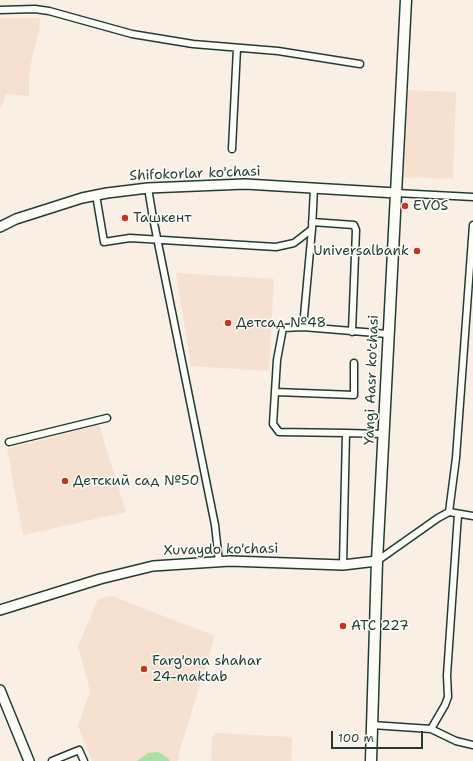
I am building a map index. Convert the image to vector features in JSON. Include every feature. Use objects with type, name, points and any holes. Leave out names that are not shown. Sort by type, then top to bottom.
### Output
[{"type":"main road","name":"Yangi Aasr ko'chasi","points":[[371,761],[388,334],[406,0]]},
{"type":"street","points":[[0,10],[35,8],[128,33],[193,44],[278,51],[360,64]]},
{"type":"street","points":[[232,149],[237,48]]},
{"type":"street","name":"Shifokorlar ko'chasi","points":[[0,227],[16,219],[82,198],[148,188],[245,184],[396,193]]},
{"type":"street","points":[[148,188],[200,457],[215,525],[219,562]]},
{"type":"street","points":[[303,327],[314,188]]},
{"type":"street","points":[[396,193],[473,197]]},
{"type":"street","points":[[96,195],[104,242],[130,238],[276,247],[294,243],[312,226],[354,225],[356,230],[352,332]]},
{"type":"street","points":[[449,512],[456,458],[473,225]]},
{"type":"street","points":[[384,434],[279,432],[273,424],[277,360],[282,328],[303,327],[388,334]]},
{"type":"street","points":[[276,392],[354,395],[354,363]]},
{"type":"street","points":[[9,442],[107,418]]},
{"type":"street","points":[[343,565],[346,433]]},
{"type":"street","points":[[378,561],[438,518],[449,512],[473,516]]},
{"type":"street","points":[[431,729],[448,697],[447,675],[458,514]]},
{"type":"street","name":"Xuvaydo ko'chasi","points":[[0,610],[100,579],[153,566],[219,562],[343,565],[378,561]]},
{"type":"street","points":[[0,690],[29,761]]},
{"type":"street","points":[[372,725],[431,729],[456,741],[473,745]]},
{"type":"street","points":[[52,761],[79,750],[84,761]]},
{"type":"shaded area","points":[[0,18],[40,18],[39,31],[32,57],[29,78],[29,96],[6,94],[0,110]]},
{"type":"shaded area","points":[[408,90],[456,92],[453,179],[404,177]]},
{"type":"shaded area","name":"Детсад №48","points":[[176,273],[274,279],[269,371],[191,366]]},
{"type":"shaded area","name":"Детский сад №50","points":[[99,425],[126,512],[23,535],[7,449]]},
{"type":"shaded area","name":"Farg'ona shahar 24-maktab","points":[[112,596],[215,636],[179,753],[178,761],[92,761],[78,726],[90,691],[78,646],[98,599]]},
{"type":"shaded area","points":[[216,733],[292,737],[291,761],[211,761],[212,738]]},
{"type":"green space","points":[[158,752],[170,761],[137,761],[148,753]]},
{"type":"place","name":"EVOS","points":[[405,206]]},
{"type":"place","name":"Ташкент","points":[[125,218]]},
{"type":"place","name":"Universalbank","points":[[417,251]]},
{"type":"place","name":"Детсад №48","points":[[228,323]]},
{"type":"place","name":"Детский сад №50","points":[[65,481]]},
{"type":"place","name":"АТС 227","points":[[343,626]]},
{"type":"place","name":"Farg'ona shahar 24-maktab","points":[[144,669]]}]
